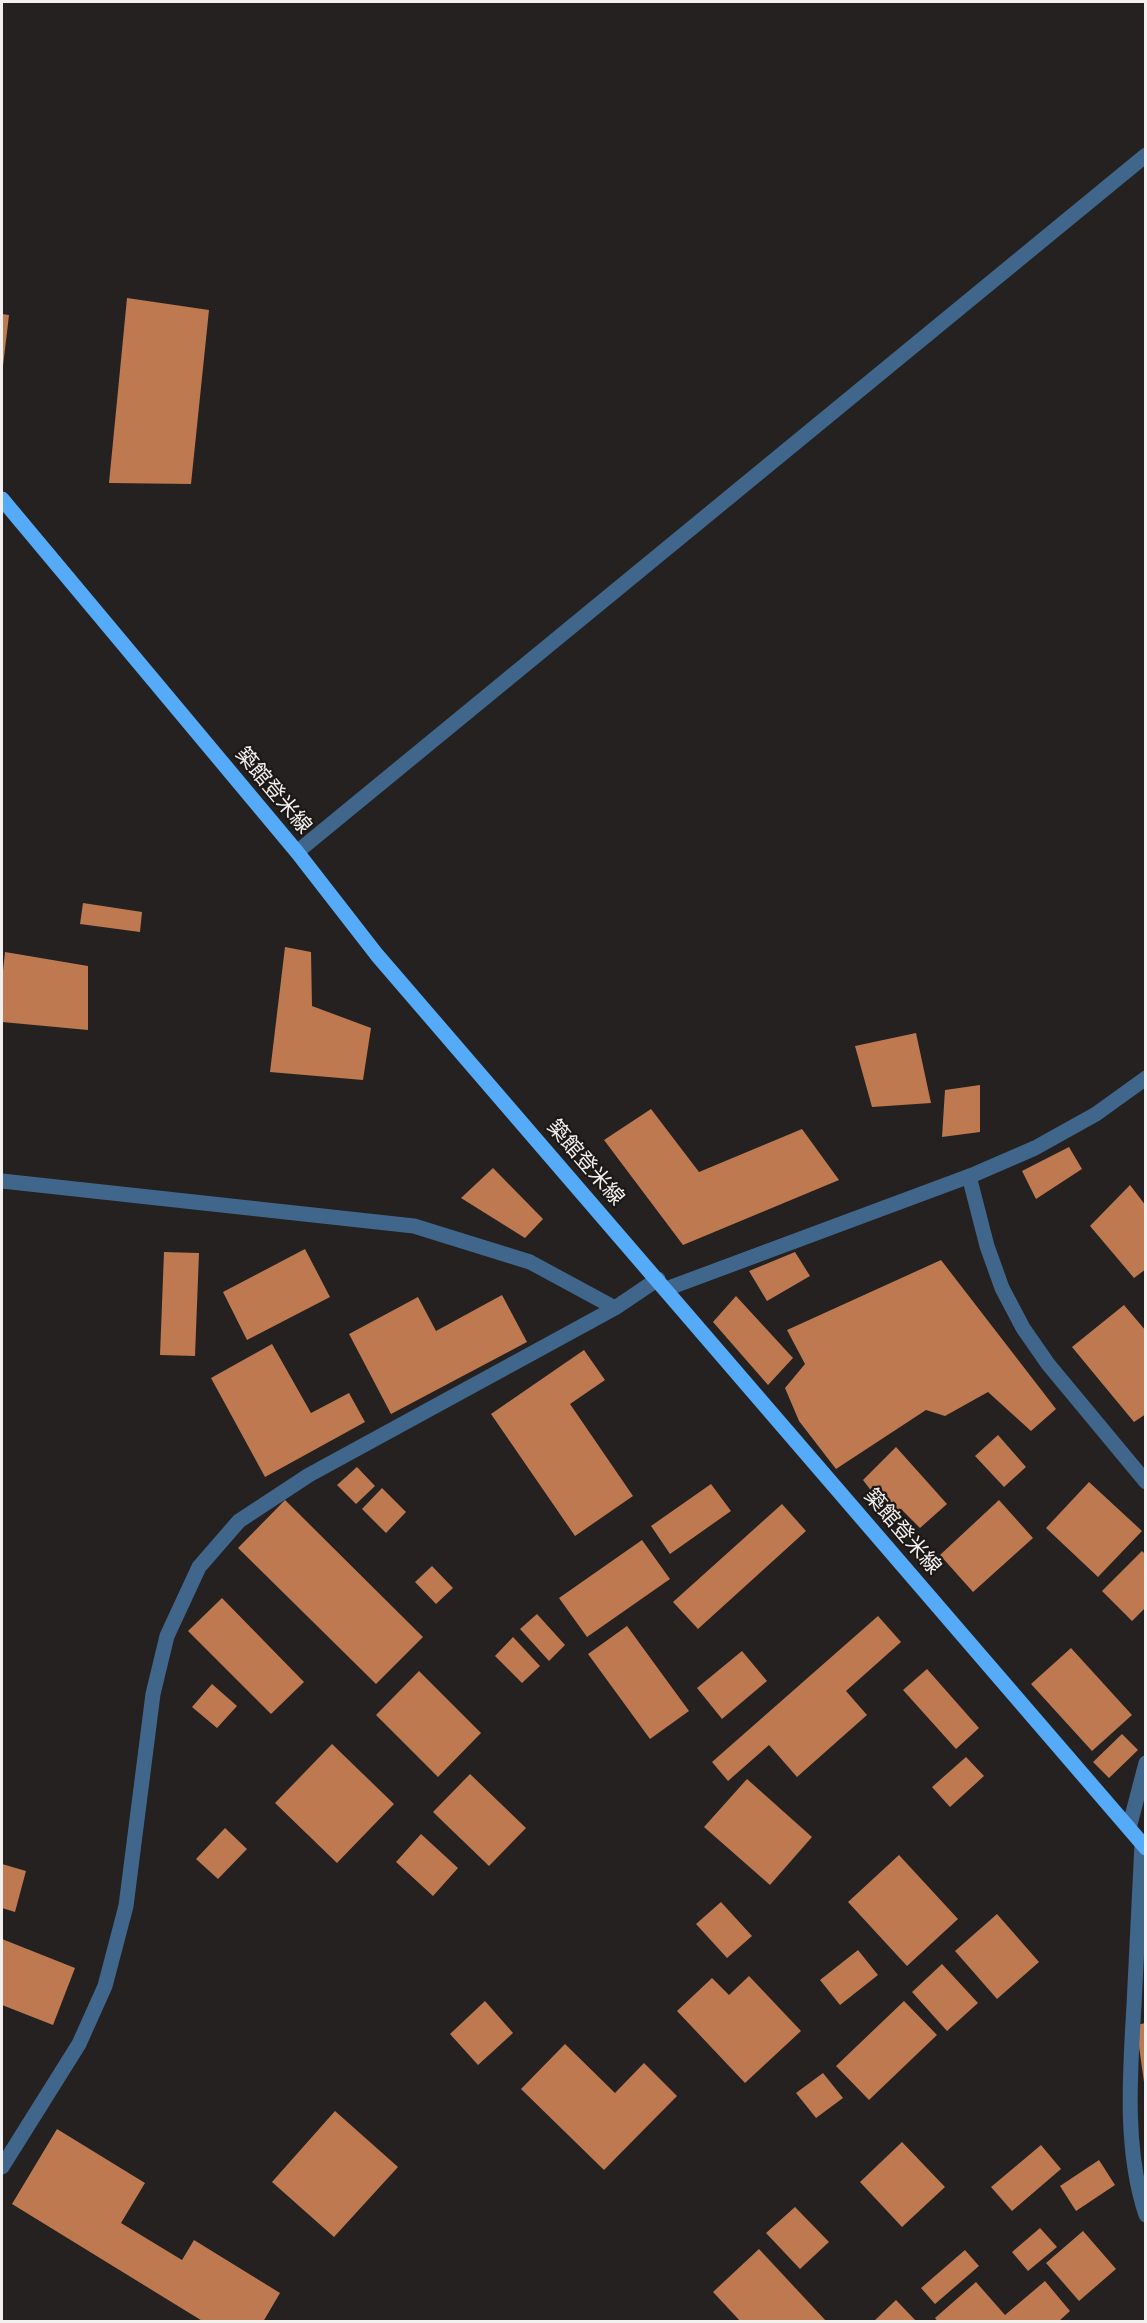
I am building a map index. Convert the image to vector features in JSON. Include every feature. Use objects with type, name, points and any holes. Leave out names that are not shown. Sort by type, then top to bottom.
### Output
[{"type":"main road","name":"築館登米線","points":[[2,499],[297,852],[378,956],[1144,1846]]},
{"type":"street","points":[[297,852],[1146,155]]},
{"type":"street","points":[[2,2168],[79,2044],[105,1986],[126,1906],[153,1694],[167,1636],[199,1567],[239,1521],[309,1475],[662,1284],[969,1176],[1035,1148],[1096,1114],[1146,1078]]},
{"type":"street","points":[[969,1176],[987,1246],[1002,1288],[1023,1328],[1048,1364],[1146,1482]]},
{"type":"street","points":[[2,1181],[414,1226],[530,1262],[615,1308]]},
{"type":"street","points":[[1129,1828],[1146,1763]]},
{"type":"street","points":[[1144,1846],[1131,2048],[1131,2130],[1139,2195],[1146,2215]]},
{"type":"building","points":[[127,298],[209,310],[191,484],[109,483]]},
{"type":"building","points":[[2,314],[9,315],[3,366],[2,366]]},
{"type":"building","points":[[83,903],[142,912],[140,932],[80,924]]},
{"type":"building","points":[[285,947],[311,952],[312,1006],[371,1028],[363,1080],[270,1072]]},
{"type":"building","points":[[5,952],[88,966],[88,1030],[2,1022]]},
{"type":"building","points":[[916,1033],[931,1103],[872,1107],[855,1046]]},
{"type":"building","points":[[980,1085],[980,1132],[942,1137],[945,1090]]},
{"type":"building","points":[[651,1109],[699,1172],[802,1129],[839,1180],[683,1245],[604,1140]]},
{"type":"building","points":[[1069,1147],[1082,1169],[1036,1199],[1022,1171]]},
{"type":"building","points":[[493,1168],[543,1219],[525,1238],[461,1198]]},
{"type":"building","points":[[1130,1185],[1146,1206],[1146,1269],[1134,1278],[1090,1226]]},
{"type":"building","points":[[305,1249],[330,1297],[247,1340],[223,1292]]},
{"type":"building","points":[[164,1252],[199,1253],[195,1356],[160,1355]]},
{"type":"building","points":[[795,1252],[810,1276],[767,1301],[749,1271]]},
{"type":"building","points":[[941,1260],[1056,1409],[1031,1431],[988,1392],[945,1416],[926,1410],[836,1469],[799,1421],[785,1388],[805,1364],[787,1330]]},
{"type":"building","points":[[502,1295],[527,1342],[391,1414],[349,1334],[418,1297],[436,1331]]},
{"type":"building","points":[[736,1296],[793,1358],[768,1385],[713,1322]]},
{"type":"building","points":[[1124,1305],[1146,1331],[1146,1414],[1134,1422],[1072,1347]]},
{"type":"building","points":[[272,1344],[311,1413],[349,1393],[365,1422],[265,1477],[211,1378]]},
{"type":"building","points":[[584,1350],[605,1380],[570,1404],[633,1496],[575,1536],[491,1414]]},
{"type":"building","points":[[998,1435],[1026,1467],[1004,1487],[975,1456]]},
{"type":"building","points":[[896,1447],[947,1504],[920,1528],[901,1509],[891,1517],[863,1480]]},
{"type":"building","points":[[357,1467],[375,1486],[356,1504],[337,1485]]},
{"type":"building","points":[[1089,1482],[1142,1531],[1098,1577],[1046,1528]]},
{"type":"building","points":[[711,1484],[731,1511],[670,1554],[651,1526]]},
{"type":"building","points":[[382,1488],[406,1512],[386,1533],[362,1509]]},
{"type":"building","points":[[285,1500],[423,1637],[376,1684],[238,1548]]},
{"type":"building","points":[[999,1500],[1033,1538],[973,1592],[940,1555]]},
{"type":"building","points":[[782,1504],[806,1531],[698,1629],[673,1602]]},
{"type":"building","points":[[642,1540],[670,1579],[587,1637],[559,1598]]},
{"type":"building","points":[[1142,1551],[1146,1555],[1146,1607],[1132,1621],[1102,1591]]},
{"type":"building","points":[[432,1566],[453,1588],[436,1604],[415,1582]]},
{"type":"building","points":[[222,1598],[304,1682],[271,1714],[188,1631]]},
{"type":"building","points":[[537,1614],[565,1645],[549,1661],[520,1629]]},
{"type":"building","points":[[878,1616],[901,1642],[846,1691],[867,1715],[797,1777],[769,1745],[728,1781],[712,1762]]},
{"type":"building","points":[[627,1626],[689,1711],[650,1739],[588,1654]]},
{"type":"building","points":[[513,1637],[540,1666],[522,1683],[495,1656]]},
{"type":"building","points":[[1071,1648],[1132,1715],[1092,1751],[1031,1684]]},
{"type":"building","points":[[742,1651],[767,1681],[722,1719],[697,1688]]},
{"type":"building","points":[[927,1669],[979,1728],[956,1749],[903,1690]]},
{"type":"building","points":[[419,1671],[481,1733],[438,1777],[376,1715]]},
{"type":"building","points":[[212,1684],[237,1706],[217,1728],[192,1707]]},
{"type":"building","points":[[1122,1734],[1138,1750],[1109,1778],[1093,1762]]},
{"type":"building","points":[[332,1744],[394,1804],[337,1863],[275,1803]]},
{"type":"building","points":[[966,1757],[984,1776],[950,1807],[932,1787]]},
{"type":"building","points":[[470,1774],[526,1828],[489,1866],[433,1812]]},
{"type":"building","points":[[747,1779],[812,1837],[770,1885],[704,1827]]},
{"type":"building","points":[[225,1828],[247,1849],[218,1879],[196,1859]]},
{"type":"building","points":[[421,1834],[458,1868],[433,1896],[396,1862]]},
{"type":"building","points":[[899,1855],[958,1919],[907,1966],[848,1902]]},
{"type":"building","points":[[2,1864],[26,1871],[15,1912],[2,1908]]},
{"type":"building","points":[[721,1902],[752,1936],[727,1958],[696,1924]]},
{"type":"building","points":[[997,1914],[1039,1962],[997,1999],[955,1951]]},
{"type":"building","points":[[2,1939],[75,1968],[53,2025],[2,2005]]},
{"type":"building","points":[[858,1950],[878,1975],[840,2005],[820,1980]]},
{"type":"building","points":[[942,1964],[978,2003],[947,2031],[912,1992]]},
{"type":"building","points":[[749,1976],[801,2031],[745,2083],[677,2011],[712,1978],[729,1995]]},
{"type":"building","points":[[485,2001],[513,2033],[478,2065],[450,2034]]},
{"type":"building","points":[[904,2001],[937,2035],[869,2100],[836,2066]]},
{"type":"building","points":[[1146,2023],[1146,2082],[1144,2082],[1136,2025]]},
{"type":"building","points":[[565,2044],[615,2093],[644,2063],[677,2096],[604,2170],[521,2089]]},
{"type":"building","points":[[823,2073],[843,2098],[816,2118],[796,2093]]},
{"type":"building","points":[[335,2111],[398,2167],[334,2237],[272,2182]]},
{"type":"building","points":[[57,2129],[145,2183],[121,2223],[182,2260],[194,2240],[280,2293],[263,2322],[204,2322],[12,2204]]},
{"type":"building","points":[[902,2142],[945,2187],[902,2227],[860,2182]]},
{"type":"building","points":[[1041,2145],[1061,2169],[1012,2211],[991,2187]]},
{"type":"building","points":[[1099,2160],[1115,2185],[1076,2211],[1060,2186]]},
{"type":"building","points":[[795,2207],[829,2242],[800,2269],[766,2233]]},
{"type":"building","points":[[1040,2228],[1057,2247],[1028,2271],[1012,2252]]},
{"type":"building","points":[[1083,2231],[1116,2269],[1079,2301],[1046,2263]]},
{"type":"building","points":[[759,2249],[827,2322],[741,2322],[713,2292]]},
{"type":"building","points":[[965,2250],[979,2266],[935,2304],[921,2288]]},
{"type":"building","points":[[1045,2281],[1070,2311],[1058,2322],[938,2322],[935,2318],[976,2282],[1005,2315]]},
{"type":"building","points":[[896,2300],[917,2322],[873,2322]]}]
